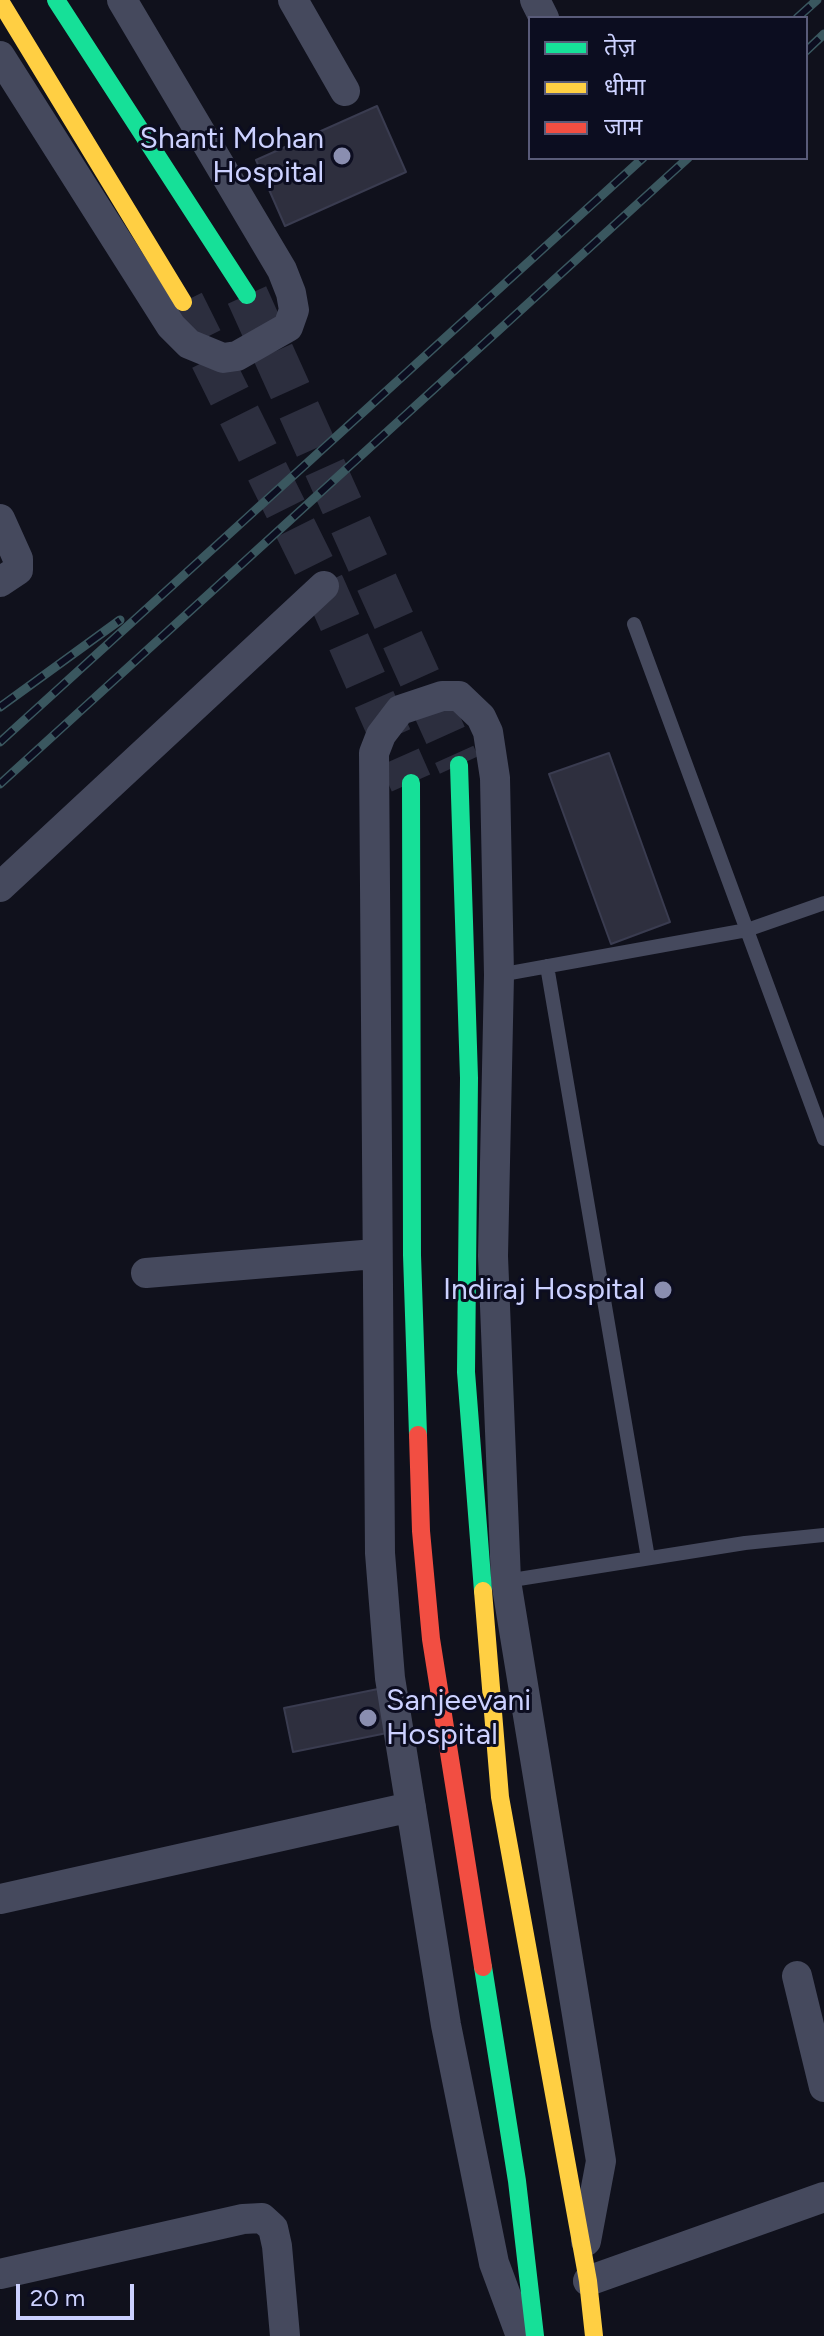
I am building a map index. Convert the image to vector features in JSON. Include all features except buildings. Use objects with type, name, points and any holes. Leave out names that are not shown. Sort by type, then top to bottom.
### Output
[{"type":"street","points":[[56,0],[247,295]]},
{"type":"street","points":[[0,56],[12,99],[148,294],[189,344],[223,358],[237,356],[288,327],[294,310],[282,270],[122,0]]},
{"type":"street","points":[[293,0],[345,91]]},
{"type":"street","points":[[0,1],[183,302]]},
{"type":"street","points":[[0,519],[18,559],[18,570],[0,582]]},
{"type":"street","points":[[0,887],[324,586]]},
{"type":"street","points":[[521,2336],[494,2263],[446,2025],[390,1678],[380,1553],[375,1254],[374,753],[392,717],[400,710],[442,696],[459,696],[471,704],[488,732],[492,753],[499,975],[493,1256],[506,1581],[601,2161],[586,2268]]},
{"type":"street","points":[[459,765],[469,1078],[466,1372],[500,1797],[586,2268],[594,2336]]},
{"type":"street","points":[[411,783],[412,1255],[421,1531],[431,1639],[515,2165],[535,2336]]},
{"type":"street","points":[[146,1273],[375,1254]]},
{"type":"street","points":[[0,1899],[411,1807]]},
{"type":"street","points":[[797,1976],[824,2087]]},
{"type":"street","points":[[586,2268],[824,2197]]},
{"type":"street","points":[[0,2274],[243,2219],[262,2218],[273,2228],[277,2246],[285,2336]]},
{"type":"lane","points":[[634,624],[824,1139]]},
{"type":"lane","points":[[499,975],[747,930],[824,903]]},
{"type":"lane","points":[[547,966],[648,1558]]},
{"type":"lane","points":[[506,1581],[648,1558],[824,1535]]},
{"type":"tunnel","points":[[247,295],[459,765]]},
{"type":"tunnel","points":[[183,302],[324,586],[411,783]]},
{"type":"railway","points":[[799,16],[817,0]]},
{"type":"railway","points":[[808,49],[824,34]]},
{"type":"railway","points":[[0,742],[641,160]]},
{"type":"railway","points":[[0,784],[686,160]]},
{"type":"railway","points":[[0,707],[120,620]]},
{"type":"traffic: fast","points":[[56,0],[247,295]]},
{"type":"traffic: fast","points":[[459,765],[469,1078],[466,1372],[483,1591]]},
{"type":"traffic: fast","points":[[411,783],[412,1255],[418,1435]]},
{"type":"traffic: fast","points":[[483,1967],[517,2181],[535,2336]]},
{"type":"traffic: slow","points":[[0,1],[183,302]]},
{"type":"traffic: slow","points":[[483,1591],[500,1797],[588,2281],[594,2336]]},
{"type":"traffic: jam","points":[[418,1435],[421,1531],[431,1639],[483,1967]]},
{"type":"place","name":"Shanti Mohan Hospital","points":[[342,156]]},
{"type":"place","name":"Indiraj Hospital","points":[[663,1290]]},
{"type":"place","name":"Sanjeevani Hospital","points":[[368,1718]]}]
